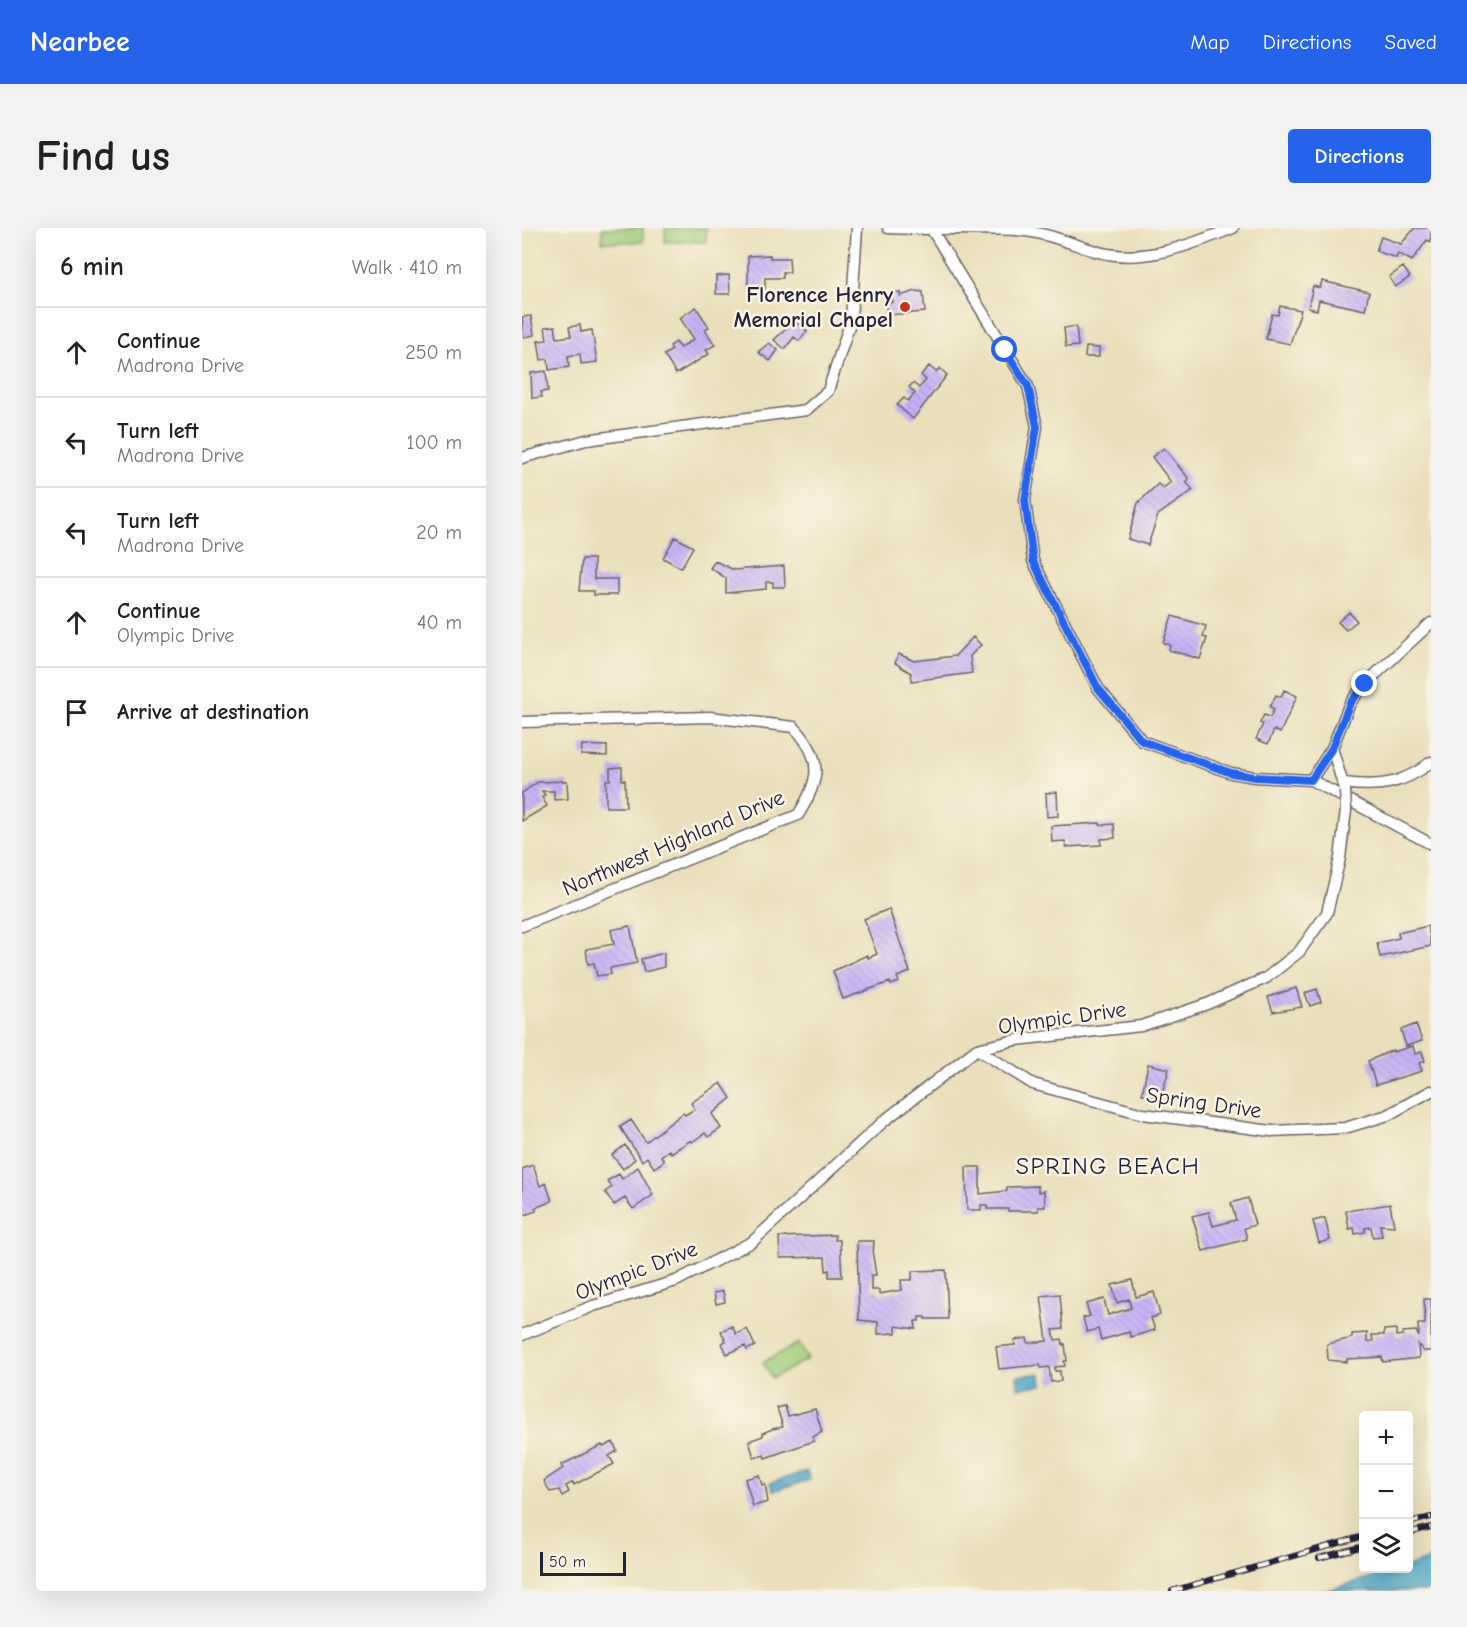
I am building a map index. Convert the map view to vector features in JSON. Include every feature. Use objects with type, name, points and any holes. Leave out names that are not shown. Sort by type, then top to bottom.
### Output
[{"type":"street","points":[[522,458],[586,440],[806,410],[828,391],[851,320],[857,228]]},
{"type":"street","points":[[888,228],[1017,230],[1061,238],[1098,252],[1145,255],[1194,244],[1233,228]]},
{"type":"street","points":[[932,230],[1028,386],[1037,427],[1025,500],[1033,561],[1098,688],[1142,741],[1231,773],[1255,777],[1311,780],[1431,844]]},
{"type":"street","points":[[1311,780],[1332,748],[1350,703],[1365,684],[1431,623]]},
{"type":"street","name":"Northwest Highland Drive","points":[[522,722],[710,717],[794,727],[809,744],[817,769],[812,793],[798,815],[522,926]]},
{"type":"street","name":"Olympic Drive","points":[[522,1335],[593,1306],[676,1281],[752,1242],[884,1121],[977,1049],[1016,1040],[1141,1026],[1207,1004],[1266,978],[1299,952],[1327,913],[1334,893],[1346,810],[1344,787],[1332,748]]},
{"type":"street","points":[[1344,787],[1386,785],[1406,780],[1431,762]]},
{"type":"street","name":"Spring Drive","points":[[977,1049],[1033,1084],[1143,1114],[1271,1131],[1345,1128],[1388,1115],[1431,1091]]},
{"type":"green space","points":[[602,228],[643,228],[643,242],[602,242]]},
{"type":"green space","points":[[665,228],[706,228],[706,242],[665,242]]},
{"type":"green space","points":[[799,1343],[808,1359],[772,1378],[763,1362]]},
{"type":"water","points":[[1041,1373],[1042,1385],[1018,1388],[1017,1376]]},
{"type":"water","points":[[807,1471],[810,1480],[773,1491],[770,1483]]},
{"type":"water","points":[[1431,1559],[1431,1591],[1324,1591],[1386,1573],[1413,1573],[1413,1565]]},
{"type":"building","points":[[1415,228],[1431,228],[1431,242],[1427,240],[1412,261],[1398,253],[1396,258],[1376,251],[1381,237],[1401,244]]},
{"type":"building","points":[[770,255],[770,258],[789,258],[790,272],[783,272],[783,278],[765,278],[765,291],[748,291],[748,256]]},
{"type":"building","points":[[1403,267],[1410,277],[1395,287],[1389,277]]},
{"type":"building","points":[[729,275],[730,294],[716,294],[716,276]]},
{"type":"building","points":[[1322,281],[1369,292],[1365,310],[1319,300],[1317,310],[1308,308],[1313,286],[1320,288]]},
{"type":"building","name":"Florence Henry Memorial Chapel","points":[[916,291],[923,292],[925,312],[887,315],[886,303],[893,302],[892,293],[900,292],[900,296]]},
{"type":"building","points":[[1280,306],[1301,310],[1290,344],[1266,339],[1272,314],[1278,315]]},
{"type":"building","points":[[696,307],[709,327],[705,330],[715,345],[706,350],[709,354],[676,374],[664,355],[672,350],[670,346],[676,342],[680,348],[694,339],[680,318]]},
{"type":"building","points":[[531,316],[534,335],[524,337],[522,317]]},
{"type":"building","points":[[794,321],[807,331],[799,341],[794,337],[785,349],[774,340]]},
{"type":"building","points":[[580,325],[581,332],[592,330],[597,362],[581,364],[580,354],[568,356],[569,367],[549,370],[548,359],[541,360],[538,341],[547,340],[545,327],[555,326],[557,338],[571,336],[569,327]]},
{"type":"building","points":[[1076,326],[1078,346],[1066,347],[1064,328]]},
{"type":"building","points":[[769,343],[778,350],[770,361],[758,352]]},
{"type":"building","points":[[1086,347],[1099,348],[1099,357],[1085,357]]},
{"type":"building","points":[[929,366],[936,372],[940,368],[947,375],[913,419],[897,405],[904,398],[908,401],[915,393],[909,387],[913,383],[919,388],[926,380],[921,375]]},
{"type":"building","points":[[546,371],[548,391],[541,392],[542,397],[532,398],[531,373]]},
{"type":"building","points":[[1164,448],[1189,479],[1186,482],[1193,490],[1158,515],[1148,545],[1128,539],[1138,503],[1158,484],[1163,488],[1171,482],[1152,457]]},
{"type":"building","points":[[675,537],[693,547],[681,568],[663,558]]},
{"type":"building","points":[[582,559],[594,559],[594,579],[617,579],[617,595],[594,595],[594,591],[579,591]]},
{"type":"building","points":[[715,561],[734,570],[784,566],[785,587],[773,587],[773,582],[766,582],[766,589],[726,593],[726,578],[710,568]]},
{"type":"building","points":[[1349,612],[1357,621],[1346,630],[1338,622]]},
{"type":"building","points":[[1172,616],[1206,626],[1203,637],[1207,638],[1200,659],[1169,650],[1170,645],[1163,643]]},
{"type":"building","points":[[973,637],[981,645],[970,656],[972,673],[912,681],[911,673],[895,663],[899,654],[914,661],[955,656]]},
{"type":"building","points":[[1284,690],[1297,696],[1280,733],[1274,730],[1268,744],[1256,739],[1263,724],[1260,723],[1264,715],[1270,717],[1274,709],[1270,707],[1276,695],[1281,697]]},
{"type":"building","points":[[582,745],[607,746],[607,756],[581,755]]},
{"type":"building","points":[[622,767],[626,807],[606,807],[606,780],[610,780],[610,768]]},
{"type":"building","points":[[567,781],[568,799],[554,800],[554,791],[542,791],[545,795],[542,797],[547,806],[522,821],[522,793],[538,782]]},
{"type":"building","points":[[1057,792],[1058,816],[1047,817],[1046,793]]},
{"type":"building","points":[[1100,823],[1100,825],[1114,824],[1115,838],[1101,839],[1101,845],[1066,847],[1065,841],[1052,842],[1051,826]]},
{"type":"building","points":[[889,909],[910,972],[897,977],[899,982],[891,985],[890,982],[843,999],[833,971],[867,955],[868,958],[877,954],[864,919]]},
{"type":"building","points":[[630,926],[637,963],[610,968],[611,974],[597,976],[594,963],[588,964],[586,949],[614,944],[611,930]]},
{"type":"building","points":[[1428,926],[1431,946],[1380,957],[1377,943],[1399,938],[1398,933]]},
{"type":"building","points":[[664,953],[664,967],[644,972],[641,959]]},
{"type":"building","points":[[1296,988],[1302,1007],[1273,1012],[1268,997]]},
{"type":"building","points":[[1317,989],[1321,1002],[1310,1006],[1305,993]]},
{"type":"building","points":[[1416,1024],[1422,1041],[1406,1046],[1401,1030]]},
{"type":"building","points":[[1413,1046],[1415,1054],[1422,1052],[1425,1061],[1419,1063],[1422,1071],[1376,1085],[1368,1061],[1393,1050],[1393,1052]]},
{"type":"building","points":[[1148,1064],[1169,1069],[1161,1098],[1142,1094]]},
{"type":"building","points":[[721,1083],[731,1098],[712,1114],[721,1128],[708,1137],[705,1133],[692,1142],[691,1140],[671,1153],[669,1150],[661,1156],[664,1161],[654,1168],[647,1157],[642,1161],[620,1127],[631,1120],[646,1142],[683,1113],[685,1115],[695,1109],[691,1103]]},
{"type":"building","points":[[625,1145],[635,1159],[623,1169],[612,1155]]},
{"type":"building","points":[[533,1165],[540,1186],[546,1183],[552,1201],[522,1216],[522,1169]]},
{"type":"building","points":[[638,1167],[653,1195],[633,1209],[625,1198],[614,1205],[605,1192],[612,1187],[607,1181],[619,1174],[622,1179]]},
{"type":"building","points":[[966,1167],[980,1167],[980,1194],[1007,1191],[1007,1187],[1038,1186],[1038,1192],[1044,1191],[1045,1207],[1038,1207],[1038,1211],[1008,1211],[1008,1209],[987,1209],[987,1205],[981,1205],[981,1210],[967,1210]]},
{"type":"building","points":[[1248,1198],[1255,1225],[1244,1228],[1247,1239],[1203,1251],[1192,1216],[1209,1212],[1213,1226],[1236,1220],[1231,1203]]},
{"type":"building","points":[[1390,1204],[1394,1226],[1380,1225],[1382,1236],[1373,1237],[1371,1227],[1365,1228],[1365,1232],[1355,1234],[1354,1228],[1349,1229],[1346,1211]]},
{"type":"building","points":[[1325,1218],[1330,1240],[1319,1243],[1313,1221]]},
{"type":"building","points":[[835,1235],[835,1240],[840,1240],[842,1277],[829,1277],[825,1257],[780,1258],[779,1237]]},
{"type":"building","points":[[857,1241],[874,1241],[873,1256],[876,1275],[871,1275],[871,1290],[879,1290],[879,1294],[902,1290],[901,1280],[912,1280],[912,1271],[946,1270],[948,1319],[919,1317],[919,1321],[915,1321],[916,1329],[896,1326],[896,1333],[878,1334],[878,1322],[859,1320]]},
{"type":"building","points":[[1132,1280],[1136,1297],[1154,1292],[1160,1315],[1151,1318],[1155,1330],[1131,1337],[1129,1332],[1101,1340],[1098,1329],[1087,1332],[1083,1318],[1090,1316],[1086,1304],[1104,1299],[1108,1315],[1131,1308],[1129,1299],[1117,1303],[1112,1285]]},
{"type":"building","points":[[723,1291],[725,1302],[716,1304],[714,1293]]},
{"type":"building","points":[[1060,1294],[1063,1329],[1053,1330],[1055,1340],[1062,1339],[1063,1345],[1065,1344],[1067,1361],[1064,1361],[1065,1366],[1055,1367],[1055,1371],[1060,1371],[1061,1381],[1051,1382],[1049,1367],[1041,1368],[1040,1365],[999,1369],[996,1347],[1015,1345],[1014,1340],[1027,1338],[1028,1343],[1047,1341],[1041,1296]]},
{"type":"building","points":[[1424,1299],[1431,1299],[1431,1351],[1423,1351],[1418,1344],[1419,1358],[1383,1362],[1382,1357],[1347,1359],[1347,1362],[1328,1360],[1327,1344],[1352,1338],[1352,1334],[1367,1333],[1367,1342],[1373,1341],[1372,1335],[1384,1335],[1384,1330],[1396,1329],[1396,1336],[1403,1335],[1403,1332],[1416,1331],[1419,1337],[1418,1324],[1425,1324]]},
{"type":"building","points":[[732,1326],[736,1334],[747,1329],[755,1346],[747,1350],[745,1346],[727,1354],[722,1343],[726,1341],[721,1331]]},
{"type":"building","points":[[785,1406],[788,1416],[815,1409],[822,1432],[813,1437],[814,1441],[765,1458],[764,1455],[754,1458],[749,1441],[763,1436],[763,1433],[772,1429],[783,1427],[777,1408]]},
{"type":"building","points":[[613,1442],[617,1451],[609,1456],[614,1464],[574,1485],[573,1482],[566,1486],[569,1492],[562,1496],[559,1490],[550,1492],[544,1481],[563,1468],[561,1465]]},
{"type":"building","points":[[759,1475],[762,1485],[765,1484],[768,1502],[753,1506],[745,1479]]},
{"type":"railway","points":[[1413,1522],[1431,1517]]},
{"type":"railway","points":[[1413,1532],[1431,1527]]},
{"type":"railway","points":[[1172,1591],[1359,1537]]},
{"type":"railway","points":[[1319,1558],[1359,1547]]},
{"type":"place","name":"Florence Henry Memorial Chapel","points":[[905,307]]},
{"type":"district","name":"SPRING BEACH","points":[[1108,1166]]},
{"type":"route","points":[[1005,350],[1028,386],[1037,427],[1025,500],[1033,561],[1098,688],[1142,741],[1231,773],[1255,777],[1311,780],[1332,748],[1350,703],[1365,684]]}]
